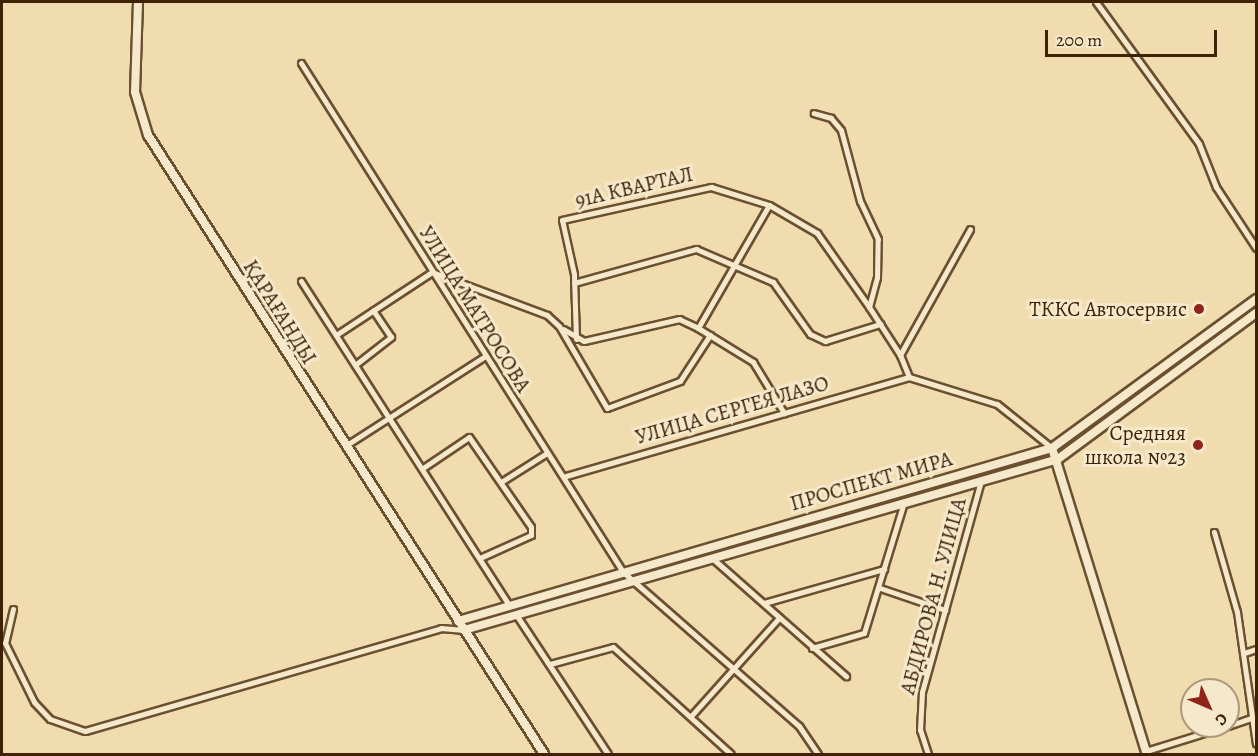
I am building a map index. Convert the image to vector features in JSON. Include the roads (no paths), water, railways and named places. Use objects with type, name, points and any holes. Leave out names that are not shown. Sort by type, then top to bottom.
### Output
[{"type":"main road","name":"ҚАРАҒАНДЫ","points":[[138,2],[134,80],[142,124],[345,446],[544,754]]},
{"type":"main road","name":"ПРОСПЕКТ МИРА","points":[[458,621],[1052,448],[1257,299]]},
{"type":"main road","name":"ПРОСПЕКТ МИРА","points":[[464,630],[1058,459],[1257,313]]},
{"type":"main road","points":[[1052,448],[1058,459],[1147,753]]},
{"type":"street","points":[[1096,2],[1199,144],[1216,188],[1257,248]]},
{"type":"street","name":"УЛИЦА МАТРОСОВА","points":[[301,63],[547,453],[566,476],[623,572]]},
{"type":"street","points":[[814,114],[831,117],[841,130],[860,201],[878,239],[877,278],[870,307]]},
{"type":"street","name":"91А КВАРТАЛ","points":[[574,283],[562,220],[711,187],[768,205]]},
{"type":"street","points":[[698,328],[737,264],[768,205],[832,248],[900,355],[909,377],[997,404],[1052,448]]},
{"type":"street","points":[[900,355],[970,229]]},
{"type":"street","points":[[576,339],[574,283],[696,249],[737,264],[773,282],[810,334],[825,341],[880,324]]},
{"type":"street","points":[[336,335],[432,272],[520,302],[576,339],[679,319],[753,362],[784,413]]},
{"type":"street","points":[[301,281],[482,557],[510,606]]},
{"type":"street","points":[[355,365],[391,337],[373,310]]},
{"type":"street","points":[[559,326],[608,408],[680,381],[710,335]]},
{"type":"street","points":[[345,446],[392,418],[485,356]]},
{"type":"street","name":"УЛИЦА СЕРГЕЯ ЛАЗО","points":[[566,476],[909,377]]},
{"type":"street","points":[[423,468],[470,437],[531,527],[531,535],[482,557]]},
{"type":"street","points":[[501,482],[547,453]]},
{"type":"street","name":"АБДИРОВА Н. УЛИЦА","points":[[928,754],[920,730],[920,704],[981,481]]},
{"type":"street","points":[[812,648],[864,633],[880,588],[904,502]]},
{"type":"street","points":[[1214,532],[1244,653],[1251,718],[1257,744]]},
{"type":"street","points":[[712,558],[846,676]]},
{"type":"street","points":[[764,603],[884,569]]},
{"type":"street","points":[[623,572],[638,580],[799,726],[818,754]]},
{"type":"street","points":[[880,588],[945,610]]},
{"type":"street","points":[[13,609],[5,643],[34,702],[50,719],[85,731],[449,626],[458,621]]},
{"type":"street","points":[[517,616],[608,754]]},
{"type":"street","points":[[691,716],[778,618]]},
{"type":"street","points":[[449,626],[464,630]]},
{"type":"street","points":[[550,664],[613,647],[731,754]]},
{"type":"street","points":[[1244,653],[1257,649]]},
{"type":"street","points":[[1240,722],[1251,718]]},
{"type":"street","points":[[1147,753],[1191,738]]},
{"type":"place","name":"ТККС Автосервис","points":[[1199,309]]},
{"type":"place","name":"Средняя школа №23","points":[[1198,445]]}]
